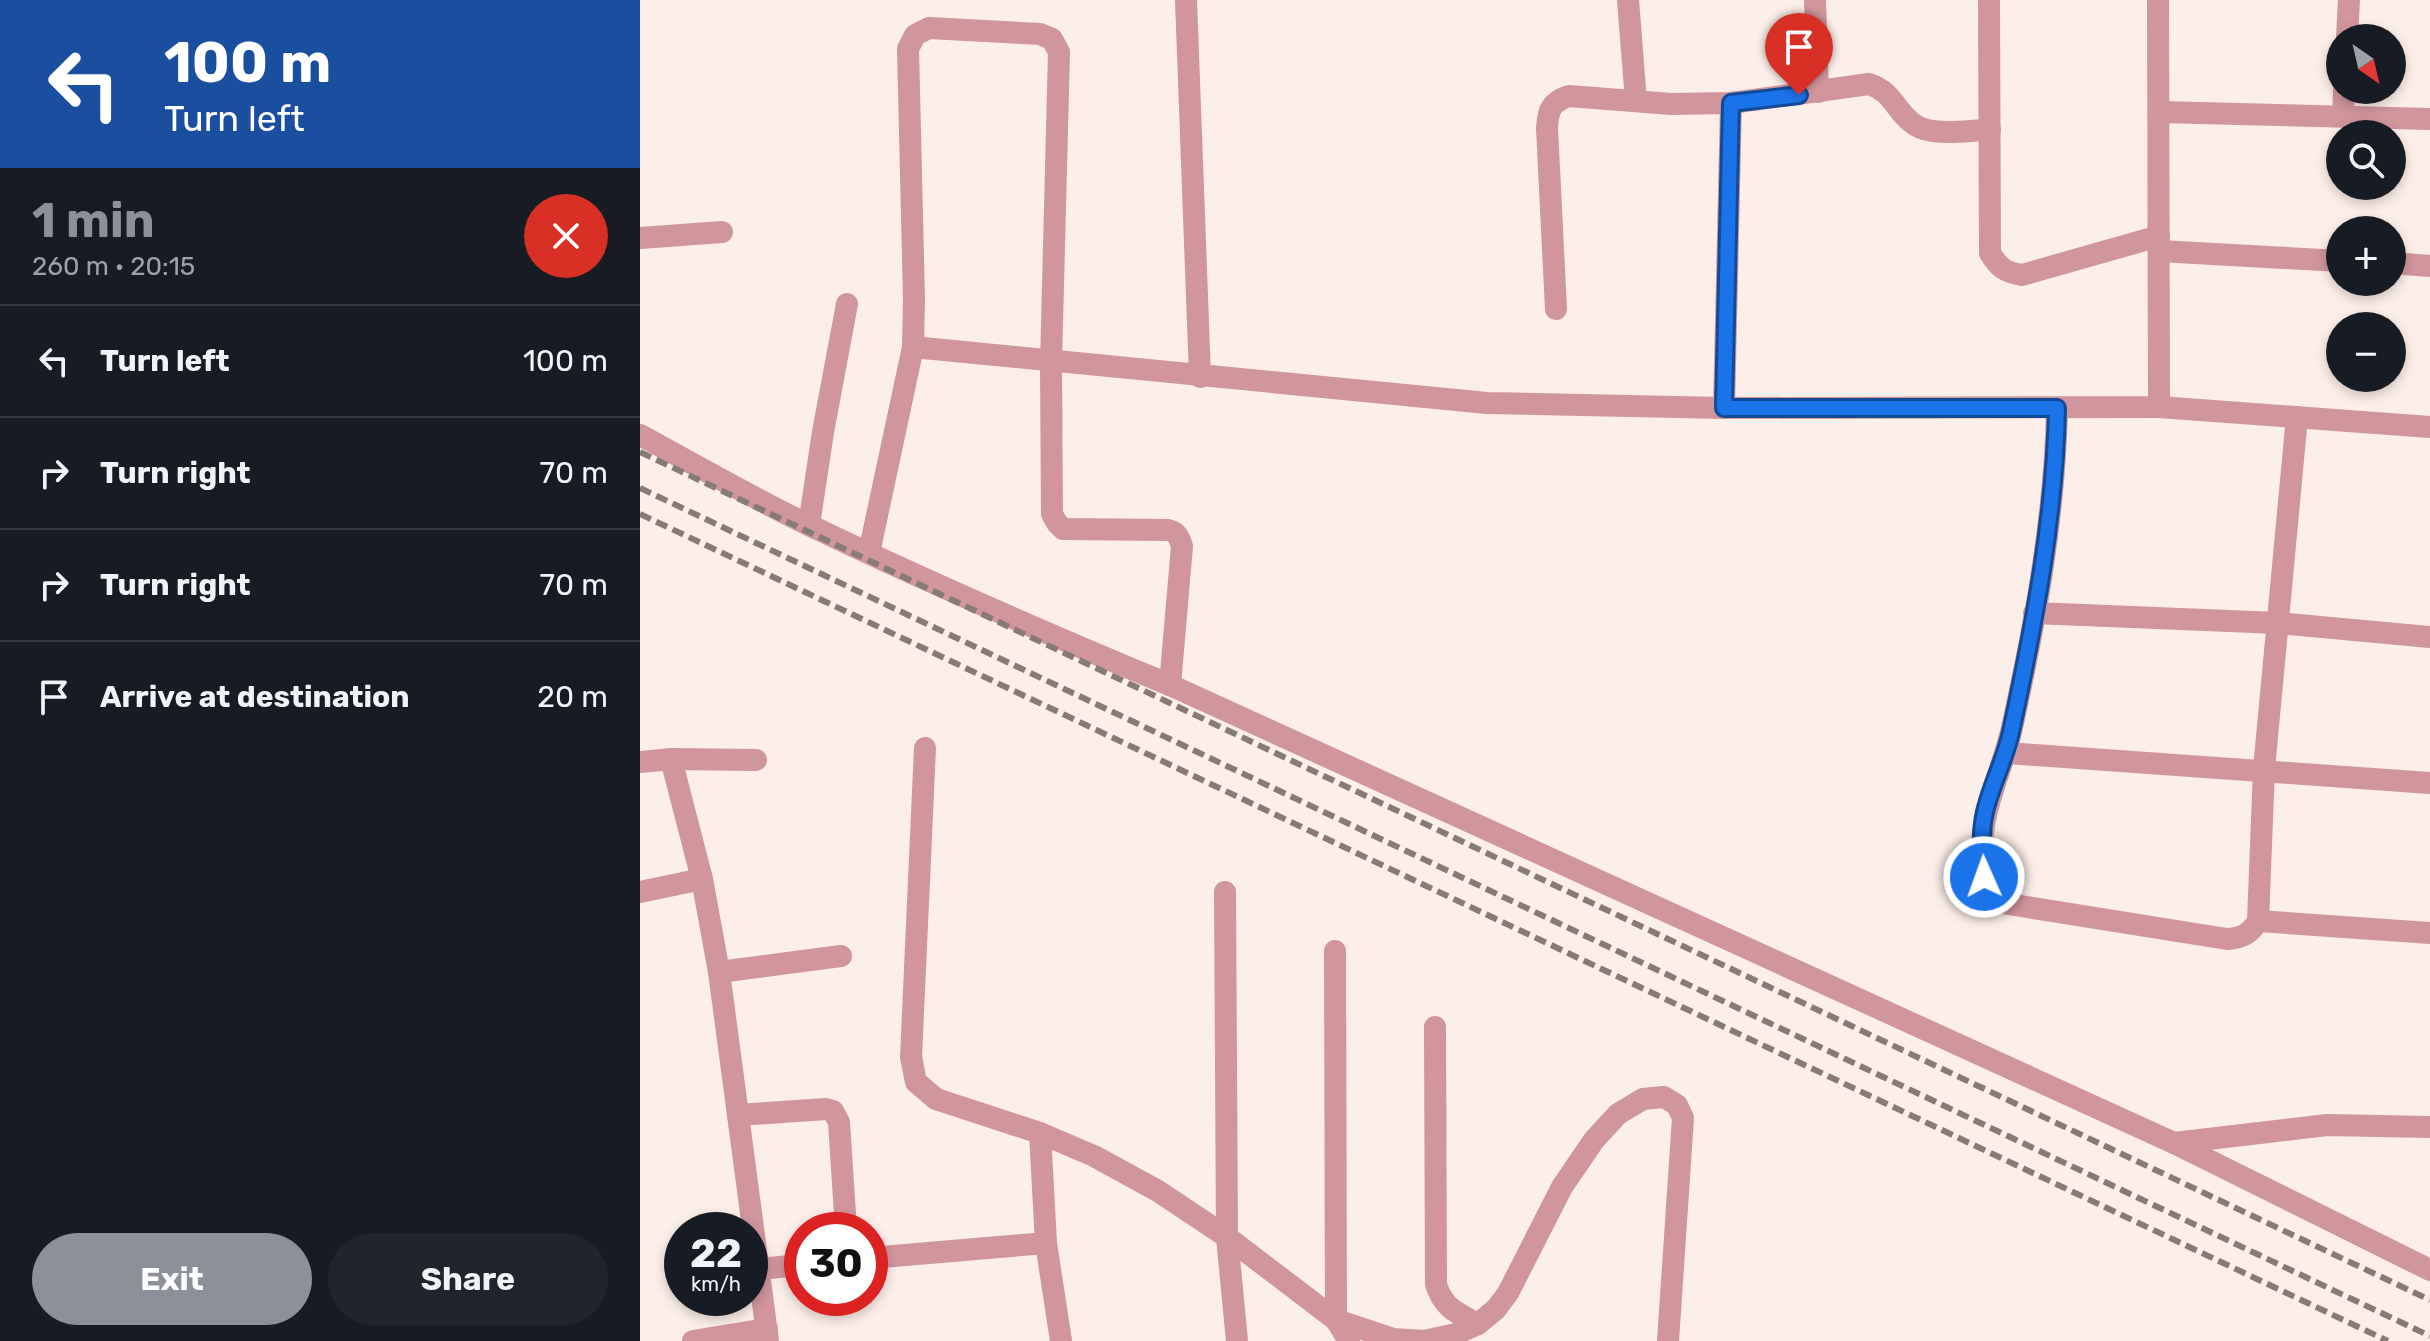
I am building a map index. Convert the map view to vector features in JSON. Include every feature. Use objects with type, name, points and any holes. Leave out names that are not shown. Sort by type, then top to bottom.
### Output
[{"type":"street","points":[[1186,0],[1200,377]]},
{"type":"street","points":[[1628,0],[1636,101]]},
{"type":"street","points":[[1815,0],[1818,92]]},
{"type":"street","points":[[1989,0],[1990,253],[1997,265],[2007,273],[2022,275],[2159,243],[2326,260]]},
{"type":"street","points":[[2158,0],[2159,407]]},
{"type":"street","points":[[2348,24],[2349,0]]},
{"type":"street","points":[[869,553],[913,347],[908,49],[915,35],[929,28],[1040,34],[1052,39],[1059,52],[1051,363],[1052,514],[1063,529],[1168,530],[1179,537],[1182,546],[1170,685]]},
{"type":"street","points":[[1556,309],[1548,112],[1555,101],[1569,96],[1731,103],[1869,84],[1881,88],[1914,124],[1928,130],[1990,130]]},
{"type":"street","points":[[1724,408],[1731,103]]},
{"type":"street","points":[[2343,104],[2343,115]]},
{"type":"street","points":[[2160,112],[2430,119]]},
{"type":"street","points":[[640,238],[722,232]]},
{"type":"street","points":[[2406,264],[2430,266]]},
{"type":"street","points":[[809,525],[847,304]]},
{"type":"street","points":[[913,347],[1051,363],[1487,403],[1724,408],[2159,407],[2430,427]]},
{"type":"street","points":[[2057,408],[2052,509],[2007,753],[1984,814],[1984,877],[1993,894],[2008,904],[2227,939],[2240,938],[2251,932],[2258,921],[2264,769],[2297,417]]},
{"type":"street","points":[[640,435],[809,525],[869,553],[1170,685],[2174,1143],[2430,1270]]},
{"type":"street","points":[[2034,613],[2278,623],[2430,637]]},
{"type":"street","points":[[925,748],[911,1057],[916,1082],[936,1099],[1040,1133],[1094,1156],[1158,1191],[1227,1237],[1336,1320],[1393,1339],[1424,1341],[1456,1334],[1478,1324],[1496,1309],[1508,1293],[1562,1187],[1594,1140],[1618,1114],[1643,1099],[1664,1097],[1677,1105],[1683,1118],[1668,1341]]},
{"type":"street","points":[[2007,753],[2430,783]]},
{"type":"street","points":[[671,759],[702,879],[719,972],[751,1212]]},
{"type":"street","points":[[640,762],[671,759],[756,760]]},
{"type":"street","points":[[640,892],[702,879]]},
{"type":"street","points":[[1225,892],[1227,1237],[1237,1341]]},
{"type":"street","points":[[2258,921],[2430,933]]},
{"type":"street","points":[[1335,951],[1336,1320],[1349,1341]]},
{"type":"street","points":[[719,972],[841,956]]},
{"type":"street","points":[[1435,1027],[1436,1284],[1440,1298],[1450,1310],[1478,1324]]},
{"type":"street","points":[[738,1115],[833,1111],[839,1122],[845,1212]]},
{"type":"street","points":[[2174,1143],[2327,1125],[2430,1127]]},
{"type":"street","points":[[1040,1133],[1046,1243],[1061,1341]]},
{"type":"street","points":[[888,1256],[1046,1243]]},
{"type":"street","points":[[693,1341],[768,1335]]},
{"type":"railway","points":[[640,452],[2430,1300]]},
{"type":"railway","points":[[640,488],[2430,1336]]},
{"type":"railway","points":[[640,514],[2388,1341]]},
{"type":"route","points":[[1799,95],[1731,103],[1724,408],[2057,408],[2052,509],[2007,753],[1984,814],[1984,877]]}]
